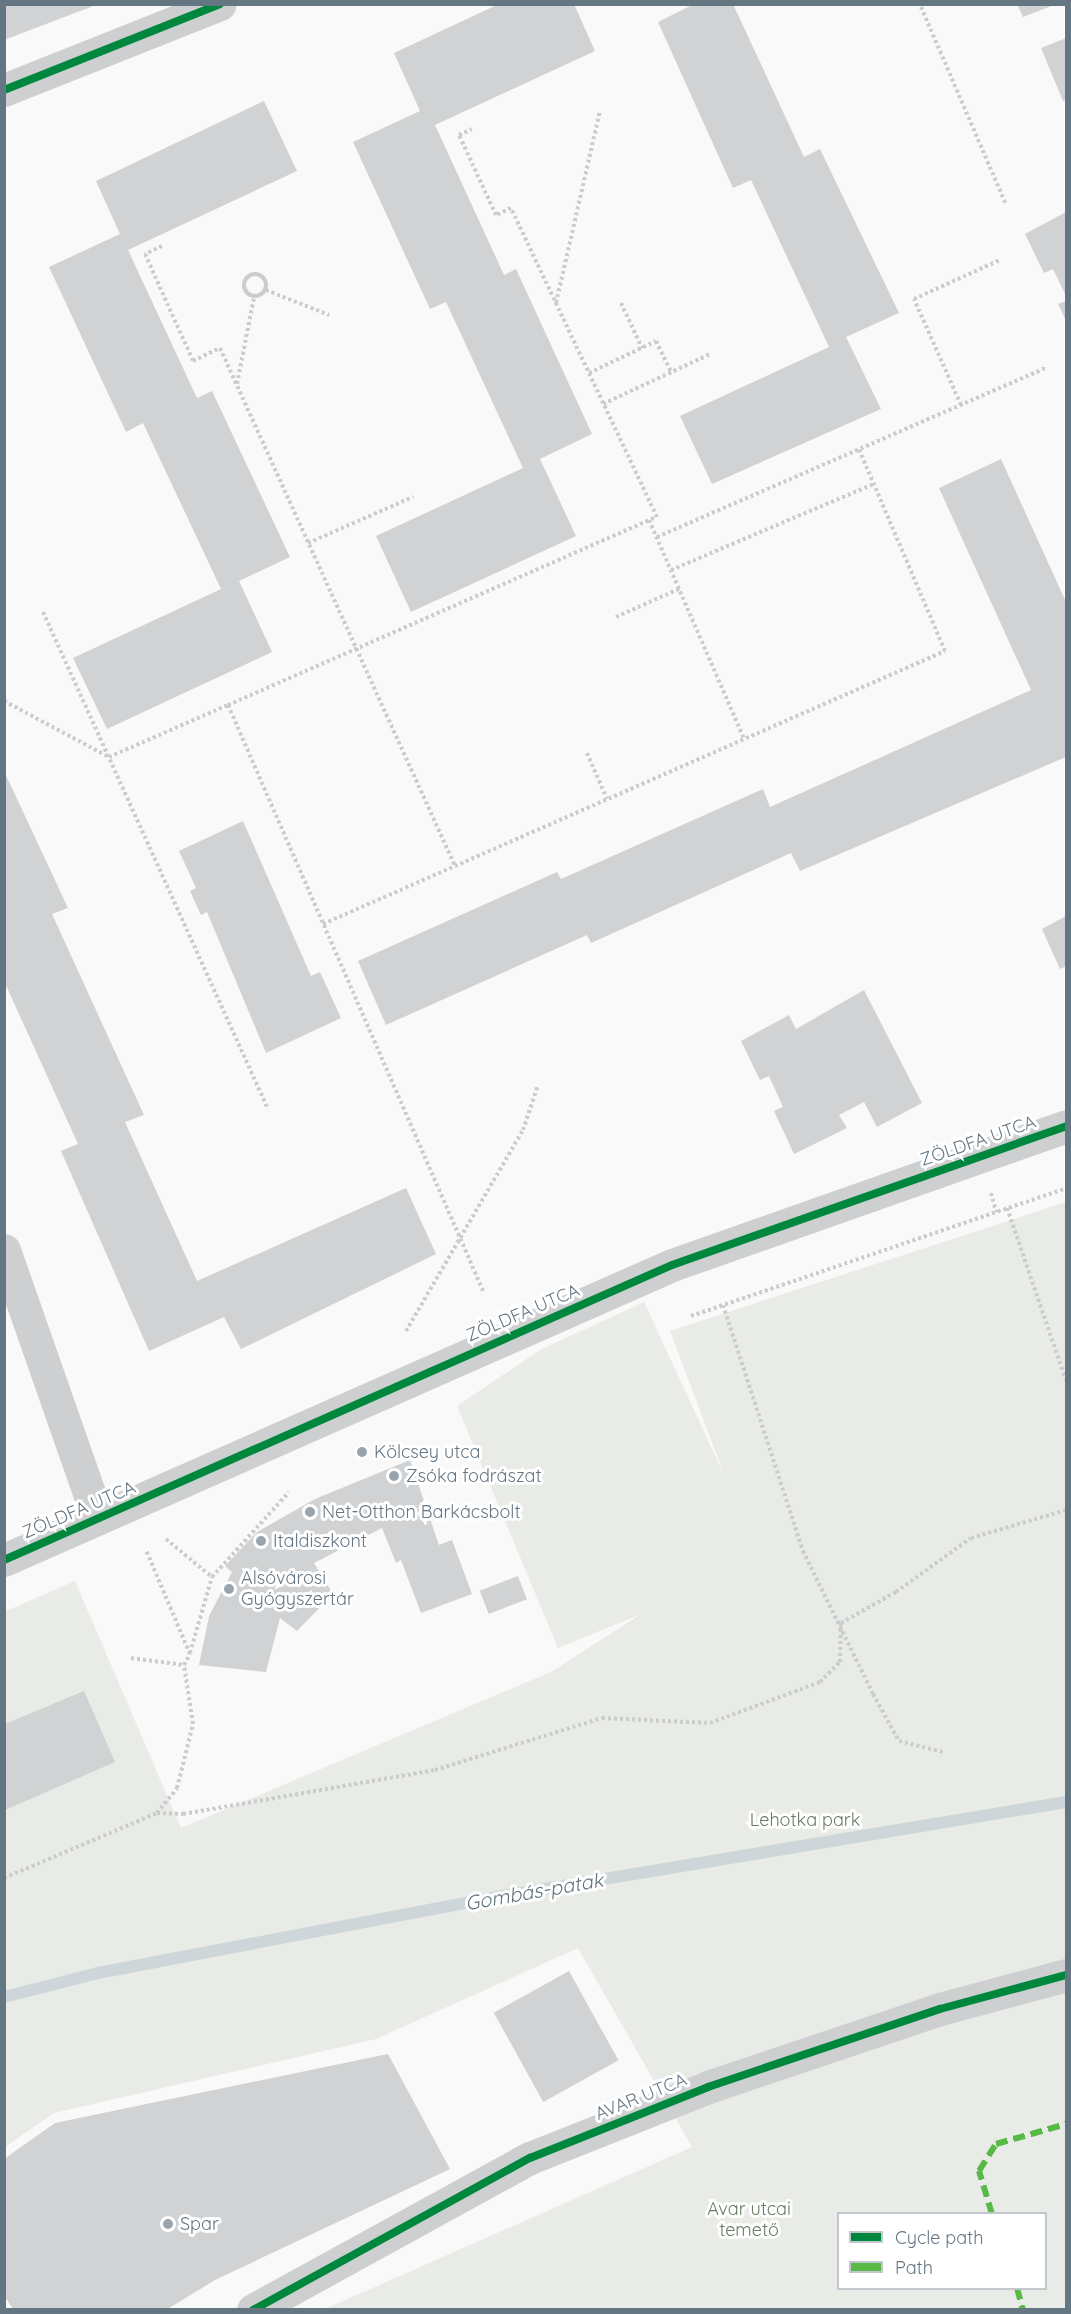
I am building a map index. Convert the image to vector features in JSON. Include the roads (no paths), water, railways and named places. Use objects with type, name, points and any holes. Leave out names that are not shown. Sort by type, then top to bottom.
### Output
[{"type":"street","points":[[4,90],[220,4]]},
{"type":"street","name":"ZÖLDFA UTCA","points":[[4,1560],[97,1515],[189,1483],[672,1265],[1066,1126]]},
{"type":"street","points":[[4,1251],[97,1515]]},
{"type":"street","name":"AVAR UTCA","points":[[253,2310],[530,2158],[719,2083],[940,2009],[1066,1975]]},
{"type":"waterway","name":"Gombás-patak","points":[[4,1997],[98,1973],[496,1897],[1066,1802]]},
{"type":"place","name":"Kölcsey utca","points":[[362,1452]]},
{"type":"place","name":"Zsóka fodrászat","points":[[394,1476]]},
{"type":"place","name":"Net-Otthon Barkácsbolt","points":[[310,1512]]},
{"type":"place","name":"Italdiszkont","points":[[261,1541]]},
{"type":"place","name":"Alsóvárosi Gyógyszertár","points":[[229,1589]]},
{"type":"place","name":"Spar","points":[[168,2224]]},
{"type":"park label","name":"Lehotka park","points":[[805,1820]]},
{"type":"park label","name":"Avar utcai temető","points":[[749,2220]]}]
